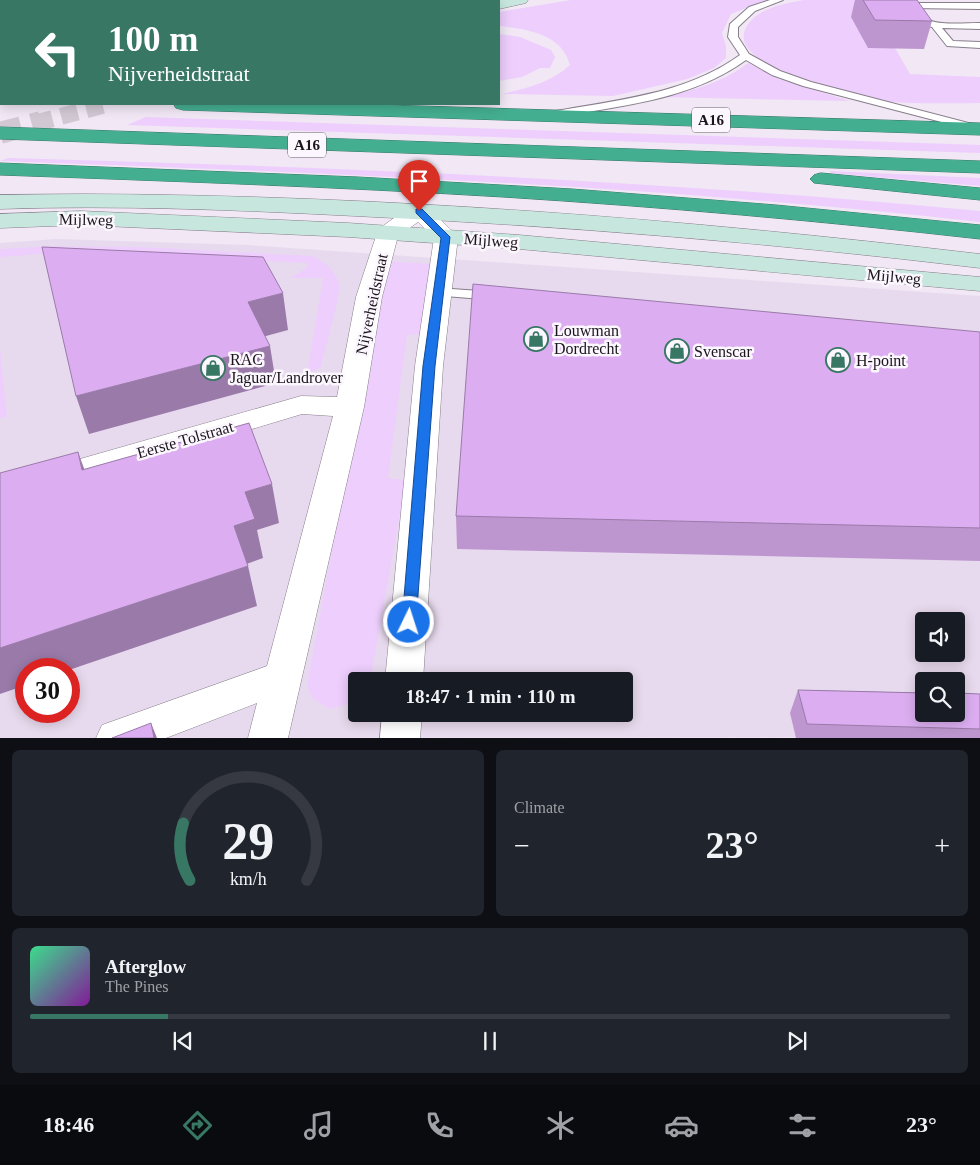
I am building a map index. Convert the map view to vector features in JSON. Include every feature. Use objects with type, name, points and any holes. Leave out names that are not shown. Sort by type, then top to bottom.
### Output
[{"type":"highway","name":"A16","points":[[216,105],[980,129]]},
{"type":"highway","name":"A16","points":[[0,133],[980,168]]},
{"type":"highway","name":"A16","points":[[534,152],[667,167],[980,194]]},
{"type":"highway","name":"A16","points":[[0,169],[419,186],[574,195],[815,214],[980,232]]},
{"type":"main road","points":[[500,4],[521,0]]},
{"type":"main road","name":"Mijlweg","points":[[0,202],[92,199],[419,211],[612,224],[980,261]]},
{"type":"main road","name":"Mijlweg","points":[[0,221],[81,218],[286,226],[446,237],[980,284]]},
{"type":"street","name":"Nijverheidstraat","points":[[268,738],[350,407],[370,297],[388,234],[419,211]]},
{"type":"street","points":[[405,672],[428,376],[437,292],[446,237],[419,211]]},
{"type":"street","name":"Eerste Tolstraat","points":[[22,487],[301,405],[350,407]]},
{"type":"street","points":[[116,738],[282,677]]},
{"type":"street","points":[[400,738],[401,722]]},
{"type":"lane","points":[[779,0],[752,10],[734,26],[734,37],[745,56],[776,73],[806,84],[980,129]]},
{"type":"lane","points":[[980,6],[904,5],[914,19],[935,25],[980,26]]},
{"type":"lane","points":[[935,25],[950,44],[980,45]]},
{"type":"lane","points":[[550,115],[688,86],[725,72],[745,56]]},
{"type":"lane","points":[[437,292],[513,298]]},
{"type":"shaded area","points":[[571,0],[766,0],[731,14],[722,33],[726,46],[726,58],[714,68],[687,79],[613,96],[502,94],[547,81],[570,65],[566,55],[559,46],[542,35],[532,31],[500,26],[500,12]]},
{"type":"shaded area","points":[[804,0],[859,0],[895,48],[910,74],[980,77],[980,103],[914,103],[878,100],[830,89],[803,80],[777,69],[757,57],[745,44],[745,30],[750,23],[755,17],[770,8]]},
{"type":"shaded area","points":[[500,34],[520,37],[551,50],[555,57],[550,68],[540,68],[522,77],[500,81]]},
{"type":"shaded area","points":[[748,63],[779,79],[850,101],[660,97],[684,92],[717,81]]},
{"type":"shaded area","points":[[146,117],[980,145],[980,153],[127,125]]},
{"type":"shaded area","points":[[9,158],[495,176],[738,191],[980,211],[980,222],[858,209],[490,182],[0,161]]},
{"type":"shaded area","points":[[830,171],[980,178],[980,186],[831,173]]},
{"type":"shaded area","points":[[57,239],[248,245],[980,296],[980,737],[0,738],[0,243]]},
{"type":"shaded area","points":[[48,246],[140,247],[312,256],[328,266],[339,283],[335,310],[321,367],[307,374],[323,278],[290,278],[308,267],[307,263],[66,252],[0,257],[0,249]]},
{"type":"shaded area","points":[[386,261],[432,264],[422,334],[407,335],[388,478],[406,480],[372,672],[348,672],[348,704],[330,709],[312,698],[307,685]]},
{"type":"shaded area","points":[[0,347],[7,417],[0,418]]},
{"type":"building","points":[[863,0],[917,0],[932,21],[875,20]]},
{"type":"building","points":[[42,247],[263,257],[283,293],[248,302],[270,346],[76,396]]},
{"type":"building","points":[[473,284],[980,332],[980,528],[456,516]]},
{"type":"building","points":[[249,423],[272,484],[245,492],[255,519],[234,526],[248,566],[0,648],[0,473],[78,452],[82,470]]},
{"type":"building","points":[[798,690],[915,693],[915,722],[965,722],[965,693],[980,694],[980,729],[807,724]]},
{"type":"building","points":[[151,723],[154,738],[112,738]]},
{"type":"tunnel","points":[[36,123],[104,105]]},
{"type":"tunnel","points":[[0,133],[41,122]]},
{"type":"place","name":"Louwman Dordrecht","points":[[536,339]]},
{"type":"place","name":"Svenscar","points":[[677,351]]},
{"type":"place","name":"H-point","points":[[838,360]]},
{"type":"place","name":"RAC Jaguar/Landrover","points":[[213,368]]},
{"type":"route","points":[[409,622],[429,366],[437,292],[446,237],[419,211]]}]
